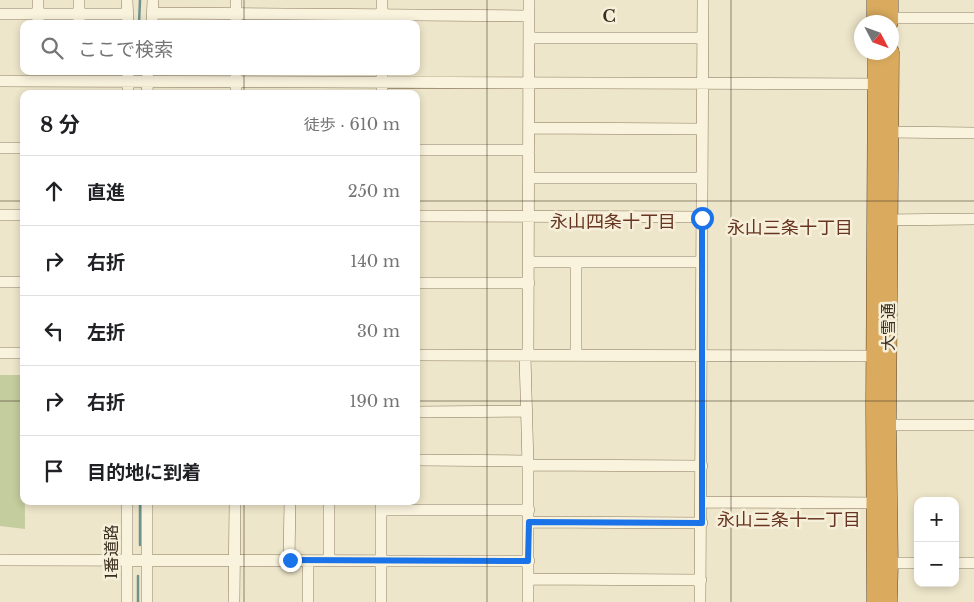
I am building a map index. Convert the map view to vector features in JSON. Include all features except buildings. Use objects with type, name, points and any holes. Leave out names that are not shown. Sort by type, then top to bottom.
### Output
[{"type":"highway","points":[[876,0],[881,15]]},
{"type":"highway","points":[[884,15],[889,0]]},
{"type":"highway","name":"大雪通","points":[[879,60],[890,132],[882,220]]},
{"type":"highway","name":"大雪通","points":[[888,60],[884,84],[881,356],[883,563],[888,602]]},
{"type":"highway","name":"大雪通","points":[[876,602],[883,563]]},
{"type":"street","points":[[38,0],[38,19]]},
{"type":"street","points":[[79,0],[79,19]]},
{"type":"street","points":[[0,14],[38,19],[128,19],[128,0]]},
{"type":"street","points":[[153,0],[153,19],[382,19],[529,16]]},
{"type":"street","points":[[236,0],[236,19]]},
{"type":"street","points":[[382,0],[382,19]]},
{"type":"street","points":[[528,602],[529,516],[525,412],[529,217],[529,0]]},
{"type":"street","points":[[700,602],[702,523],[702,0]]},
{"type":"street","points":[[899,20],[974,18]]},
{"type":"street","points":[[529,38],[702,38]]},
{"type":"street","points":[[0,81],[37,76],[236,76],[382,83],[884,84]]},
{"type":"street","points":[[128,76],[128,90]]},
{"type":"street","points":[[147,90],[148,76]]},
{"type":"street","points":[[236,76],[236,90]]},
{"type":"street","points":[[529,128],[702,128]]},
{"type":"street","points":[[890,132],[974,133]]},
{"type":"street","points":[[0,148],[20,148]]},
{"type":"street","points":[[420,150],[529,150]]},
{"type":"street","points":[[529,178],[702,178]]},
{"type":"street","points":[[0,215],[20,215]]},
{"type":"street","points":[[420,216],[702,218]]},
{"type":"street","points":[[882,220],[974,219]]},
{"type":"street","points":[[528,262],[702,262]]},
{"type":"street","points":[[576,262],[576,355]]},
{"type":"street","points":[[0,282],[20,282]]},
{"type":"street","points":[[420,283],[528,283]]},
{"type":"street","points":[[0,353],[20,354]]},
{"type":"street","points":[[420,355],[881,356]]},
{"type":"street","points":[[420,412],[525,412]]},
{"type":"street","points":[[881,425],[974,425]]},
{"type":"street","points":[[420,460],[702,466]]},
{"type":"street","points":[[702,502],[882,503]]},
{"type":"street","name":"1番道路","points":[[127,505],[127,602]]},
{"type":"street","points":[[147,505],[147,602]]},
{"type":"street","points":[[234,602],[235,505]]},
{"type":"street","points":[[290,505],[290,560]]},
{"type":"street","points":[[329,505],[329,560]]},
{"type":"street","points":[[381,602],[381,506],[529,516],[702,523]]},
{"type":"street","points":[[0,560],[528,561]]},
{"type":"street","points":[[308,561],[308,602]]},
{"type":"street","points":[[883,563],[914,563]]},
{"type":"street","points":[[959,563],[974,563]]},
{"type":"street","points":[[528,579],[701,580]]},
{"type":"green space","points":[[0,375],[20,375],[20,505],[25,505],[25,529],[0,526]]},
{"type":"waterway","points":[[139,20],[140,0]]},
{"type":"waterway","points":[[140,505],[140,545]]},
{"type":"waterway","points":[[138,576],[138,602]]},
{"type":"district","name":"永山四条十丁目","points":[[613,222]]},
{"type":"district","name":"永山三条十丁目","points":[[790,228]]},
{"type":"district","name":"永山三条十一丁目","points":[[789,520]]},
{"type":"route","points":[[290,560],[528,561],[529,522],[702,523],[702,218]]}]
